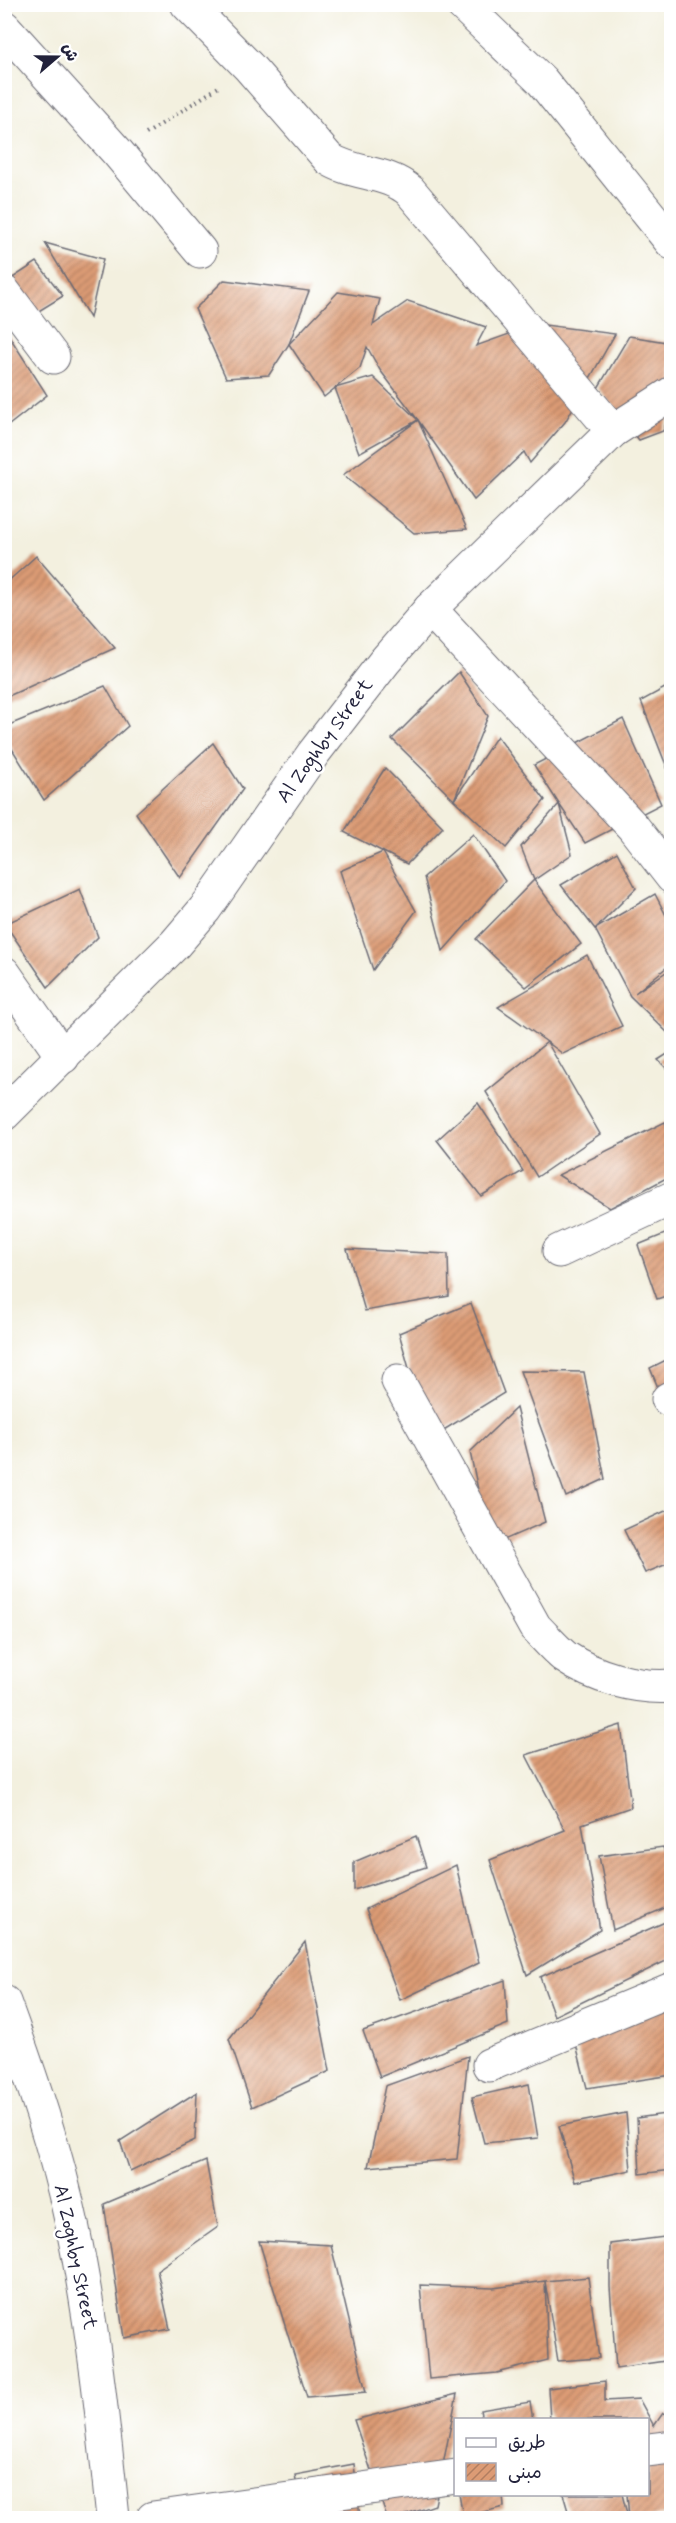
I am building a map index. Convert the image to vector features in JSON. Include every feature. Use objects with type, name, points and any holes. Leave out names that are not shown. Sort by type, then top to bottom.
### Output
[{"type":"street","points":[[187,4],[249,67],[329,159],[392,180],[410,191],[613,431]]},
{"type":"street","points":[[462,4],[542,81],[672,243]]},
{"type":"street","points":[[4,27],[118,153],[200,251]]},
{"type":"street","points":[[4,291],[53,357]]},
{"type":"street","name":"Al Zoghby Street","points":[[4,1114],[175,944],[206,909],[314,754],[385,661],[430,609],[613,431],[672,393]]},
{"type":"street","points":[[430,609],[633,827],[672,877]]},
{"type":"street","points":[[4,973],[63,1057]]},
{"type":"street","points":[[559,1251],[672,1198]]},
{"type":"street","points":[[398,1381],[535,1627],[566,1657],[606,1678],[655,1688],[672,1686]]},
{"type":"street","points":[[489,2065],[672,1989]]},
{"type":"street","name":"Al Zoghby Street","points":[[4,2002],[33,2081],[73,2228],[99,2377],[113,2518]]},
{"type":"street","points":[[649,2450],[672,2447]]},
{"type":"street","points":[[153,2518],[454,2476]]},
{"type":"path","points":[[118,153],[249,67]]},
{"type":"building","points":[[45,243],[103,259],[90,318]]},
{"type":"building","points":[[37,262],[63,296],[8,330],[5,326],[5,283]]},
{"type":"building","points":[[224,280],[309,291],[289,344],[269,375],[226,378],[195,309]]},
{"type":"building","points":[[338,292],[380,299],[373,325],[408,301],[486,327],[476,346],[537,324],[615,334],[565,422],[530,463],[524,452],[474,500],[380,370],[367,347],[360,368],[324,397],[289,344]]},
{"type":"building","points":[[4,328],[47,395],[4,429]]},
{"type":"building","points":[[629,336],[672,343],[672,407],[663,431],[639,440],[598,388]]},
{"type":"building","points":[[373,377],[418,420],[359,453],[335,388]]},
{"type":"building","points":[[418,420],[467,529],[414,533],[343,475]]},
{"type":"building","points":[[36,556],[115,648],[4,698],[4,585]]},
{"type":"building","points":[[459,672],[488,716],[454,800],[392,739]]},
{"type":"building","points":[[672,684],[672,778],[671,778],[641,701]]},
{"type":"building","points":[[105,686],[128,726],[44,800],[4,736],[4,727]]},
{"type":"building","points":[[623,719],[661,804],[585,843],[534,765]]},
{"type":"building","points":[[497,736],[545,800],[506,848],[454,800]]},
{"type":"building","points":[[213,743],[243,789],[180,878],[136,813]]},
{"type":"building","points":[[385,768],[443,827],[407,864],[344,832]]},
{"type":"building","points":[[559,804],[572,854],[534,880],[521,847]]},
{"type":"building","points":[[473,834],[505,881],[443,951],[424,877]]},
{"type":"building","points":[[383,852],[416,911],[373,970],[340,871]]},
{"type":"building","points":[[617,852],[636,888],[595,929],[561,885]]},
{"type":"building","points":[[534,880],[581,944],[526,987],[476,939]]},
{"type":"building","points":[[80,889],[98,937],[48,987],[5,924]]},
{"type":"building","points":[[655,894],[672,927],[672,963],[635,993],[672,968],[672,1037],[630,996],[595,929]]},
{"type":"building","points":[[587,955],[622,1026],[563,1054],[498,1007]]},
{"type":"building","points":[[547,1042],[600,1134],[537,1177],[486,1092]]},
{"type":"building","points":[[672,1051],[672,1074],[658,1060]]},
{"type":"building","points":[[478,1103],[523,1171],[481,1196],[437,1140]]},
{"type":"building","points":[[665,1122],[672,1135],[672,1175],[610,1208],[558,1175]]},
{"type":"building","points":[[672,1231],[672,1294],[657,1299],[638,1245]]},
{"type":"building","points":[[347,1249],[448,1254],[449,1296],[365,1311]]},
{"type":"building","points":[[471,1303],[504,1393],[429,1439],[399,1333]]},
{"type":"building","points":[[672,1357],[672,1411],[668,1412],[650,1368]]},
{"type":"building","points":[[520,1371],[584,1372],[605,1479],[566,1497]]},
{"type":"building","points":[[516,1408],[545,1522],[490,1546],[470,1452]]},
{"type":"building","points":[[672,1508],[672,1562],[645,1573],[624,1530]]},
{"type":"building","points":[[621,1725],[631,1807],[582,1824],[600,1930],[527,1975],[490,1860],[565,1830],[526,1755]]},
{"type":"building","points":[[416,1836],[426,1867],[354,1890],[354,1862]]},
{"type":"building","points":[[663,1847],[672,1873],[672,1905],[613,1930],[599,1856]]},
{"type":"building","points":[[456,1865],[479,1963],[400,2000],[366,1909]]},
{"type":"building","points":[[672,1919],[672,1958],[554,2016],[540,1977]]},
{"type":"building","points":[[305,1942],[330,2071],[252,2107],[229,2039]]},
{"type":"building","points":[[505,1980],[508,2024],[380,2077],[363,2031]]},
{"type":"building","points":[[672,2003],[672,2075],[587,2088],[575,2040]]},
{"type":"building","points":[[468,2056],[457,2159],[368,2167],[385,2086]]},
{"type":"building","points":[[529,2084],[538,2138],[484,2143],[472,2097]]},
{"type":"building","points":[[197,2092],[195,2140],[130,2171],[120,2141]]},
{"type":"building","points":[[626,2113],[631,2170],[575,2182],[559,2126]]},
{"type":"building","points":[[672,2113],[672,2170],[640,2174],[637,2118]]},
{"type":"building","points":[[206,2161],[218,2227],[157,2270],[170,2329],[124,2338],[104,2204]]},
{"type":"building","points":[[672,2236],[672,2360],[616,2368],[610,2287],[610,2244]]},
{"type":"building","points":[[259,2241],[331,2245],[366,2392],[307,2397]]},
{"type":"building","points":[[588,2277],[599,2358],[558,2361],[545,2281]]},
{"type":"building","points":[[545,2281],[548,2360],[497,2373],[429,2379],[420,2285],[493,2288]]},
{"type":"building","points":[[605,2381],[605,2401],[639,2399],[654,2426],[663,2413],[672,2415],[672,2513],[647,2518],[629,2518],[627,2496],[649,2496],[649,2418],[550,2418],[548,2388]]},
{"type":"building","points":[[457,2394],[435,2505],[398,2518],[387,2518],[354,2420]]},
{"type":"building","points":[[530,2402],[533,2418],[482,2418],[480,2410]]},
{"type":"building","points":[[354,2464],[360,2518],[302,2518],[295,2475]]},
{"type":"building","points":[[459,2496],[503,2496],[504,2507],[463,2517]]},
{"type":"building","points":[[564,2496],[622,2496],[628,2518],[570,2518]]}]
